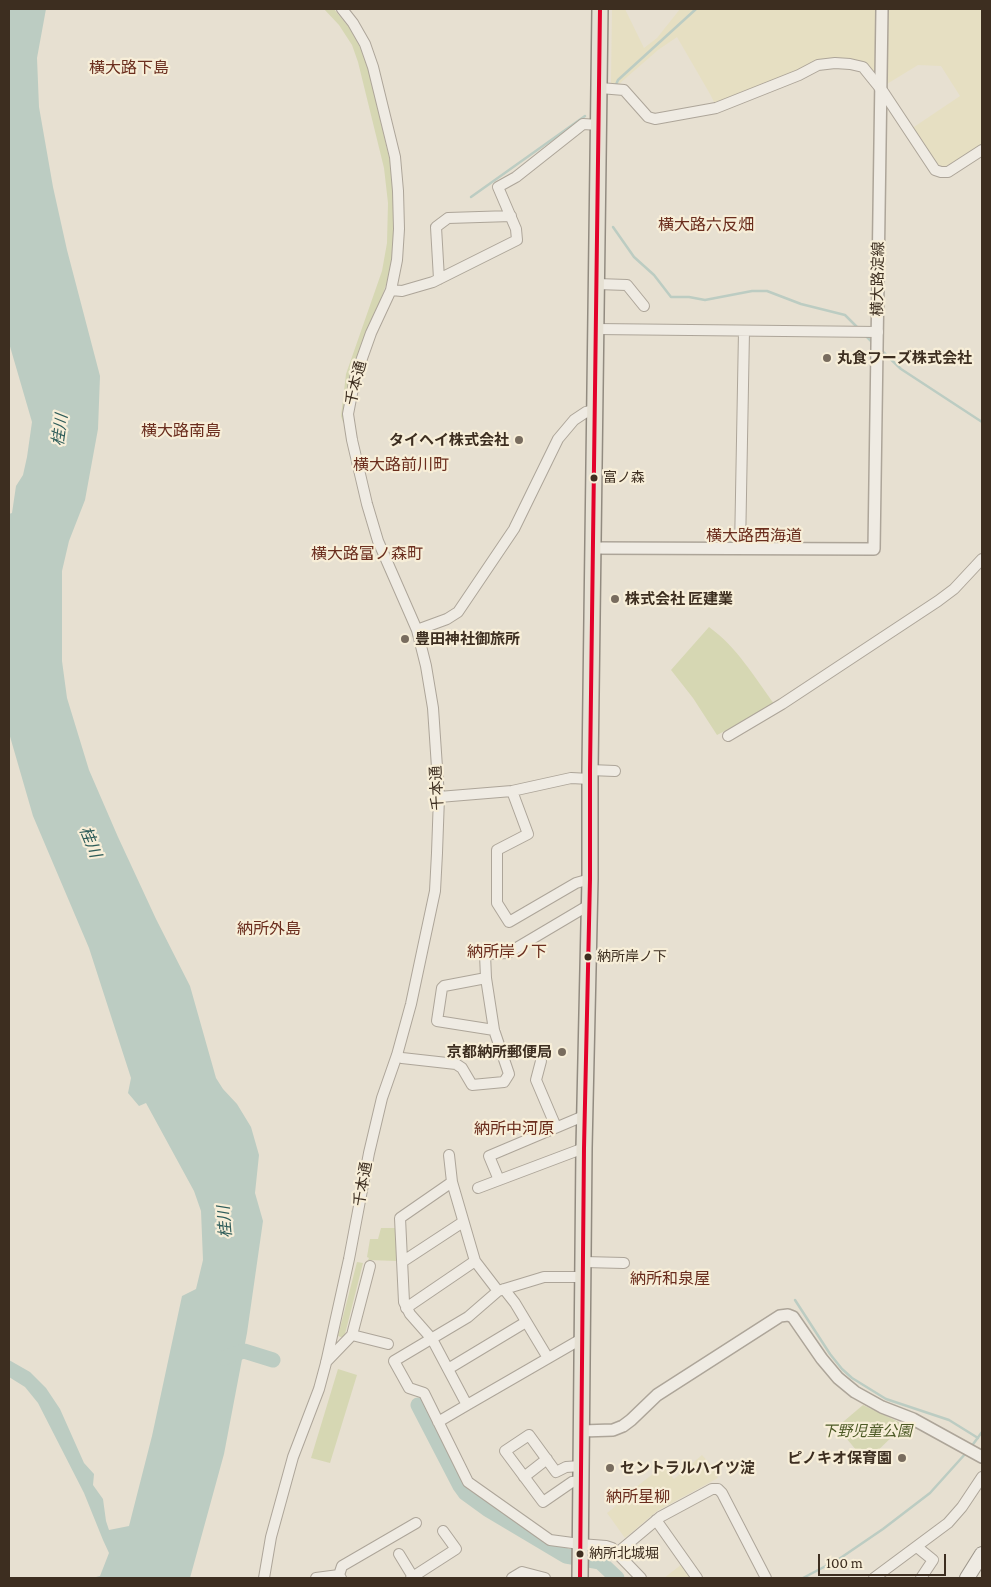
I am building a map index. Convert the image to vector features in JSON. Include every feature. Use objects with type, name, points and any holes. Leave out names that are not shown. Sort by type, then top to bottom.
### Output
[{"type":"main road","points":[[580,1575],[584,1338],[584,1148],[590,879],[599,125],[604,88],[600,9]]},
{"type":"main road","points":[[967,1578],[982,1554]]},
{"type":"street","name":"千本通","points":[[264,1578],[271,1537],[293,1457],[319,1389],[326,1362],[350,1259],[369,1153],[382,1098],[397,1055],[411,1004],[435,891],[439,797],[433,708],[426,666],[417,630],[378,541],[367,504],[348,414],[355,378],[371,333],[391,290],[397,260],[399,229],[395,157],[365,44],[353,23],[342,9]]},
{"type":"street","name":"横大路淀線","points":[[740,549],[874,549],[882,9]]},
{"type":"street","points":[[604,88],[624,90],[648,117],[655,119],[716,108],[799,75],[818,65],[835,62],[850,64],[863,67],[881,88],[936,170],[948,172],[982,150]]},
{"type":"street","points":[[391,290],[402,291],[439,279],[517,240],[516,229],[498,187],[516,177],[583,124],[599,125]]},
{"type":"street","points":[[439,279],[436,227],[448,218],[511,216]]},
{"type":"street","points":[[597,284],[627,285],[644,306]]},
{"type":"street","points":[[596,329],[878,332]]},
{"type":"street","points":[[593,548],[740,549],[744,331]]},
{"type":"street","points":[[417,630],[458,612],[514,529],[558,439],[574,420],[586,412],[595,410]]},
{"type":"street","points":[[728,736],[782,704],[938,601],[954,589],[982,559]]},
{"type":"street","points":[[439,797],[512,790],[590,774],[615,771]]},
{"type":"street","points":[[512,790],[528,834],[497,850],[497,903],[509,922],[576,883],[590,879]]},
{"type":"street","points":[[397,1055],[402,1058],[456,1064],[462,1068],[472,1085],[504,1082],[509,1074],[494,1030],[486,978],[485,954],[508,953],[589,905]]},
{"type":"street","points":[[486,978],[444,986],[442,988],[438,1021],[494,1030]]},
{"type":"street","points":[[541,1060],[536,1080],[556,1127]]},
{"type":"street","points":[[499,1180],[489,1156],[586,1115]]},
{"type":"street","points":[[478,1188],[584,1148]]},
{"type":"street","points":[[450,1154],[452,1182],[475,1261],[501,1290],[516,1303],[548,1358]]},
{"type":"street","points":[[452,1182],[400,1218],[404,1302],[406,1308],[432,1339],[467,1405]]},
{"type":"street","points":[[402,1262],[463,1222]]},
{"type":"street","points":[[406,1308],[475,1261]]},
{"type":"street","points":[[624,1263],[544,1277],[501,1290],[468,1317],[394,1361],[408,1388],[424,1393],[468,1482],[550,1540],[580,1546],[606,1546],[612,1548],[641,1578]]},
{"type":"street","points":[[326,1362],[352,1335],[370,1266]]},
{"type":"street","points":[[582,1431],[612,1430],[623,1426],[657,1395],[780,1316],[788,1315],[794,1317],[822,1360],[838,1378],[855,1392],[882,1407],[913,1419],[978,1454]]},
{"type":"street","points":[[448,1369],[526,1322]]},
{"type":"street","points":[[352,1335],[388,1344]]},
{"type":"street","points":[[438,1422],[584,1338]]},
{"type":"street","points":[[529,1435],[556,1472],[566,1467],[581,1474],[543,1502],[505,1451],[529,1435]]},
{"type":"street","points":[[524,1477],[547,1459]]},
{"type":"street","points":[[874,1578],[948,1523],[982,1477]]},
{"type":"street","points":[[617,1553],[656,1520],[712,1489],[718,1489],[722,1493],[766,1578]]},
{"type":"street","points":[[656,1520],[697,1578]]},
{"type":"street","points":[[316,1578],[340,1577],[342,1566],[416,1523]]},
{"type":"street","points":[[398,1554],[412,1578],[456,1549],[443,1531]]},
{"type":"street","points":[[917,1547],[933,1560],[921,1578]]},
{"type":"street","points":[[512,1578],[522,1572],[544,1578]]},
{"type":"shaded area","points":[[612,9],[625,9],[644,48],[657,38],[680,9],[982,9],[982,149],[948,170],[940,170],[911,129],[960,96],[941,66],[918,65],[882,87],[865,66],[845,61],[715,104],[677,37],[658,50],[619,84],[611,83]]},
{"type":"shaded area","points":[[702,1455],[712,1466],[718,1478],[657,1511],[625,1538],[607,1513],[663,1466],[674,1479]]},
{"type":"shaded area","points":[[682,1564],[693,1578],[664,1578]]},
{"type":"green space","points":[[324,9],[334,9],[351,30],[366,59],[392,170],[396,203],[394,263],[353,376],[347,427],[341,416],[346,374],[382,271],[387,243],[388,203],[384,168],[358,62],[352,45],[339,25]]},
{"type":"green space","points":[[709,627],[737,653],[775,705],[717,735],[693,698],[671,670]]},
{"type":"green space","points":[[381,1228],[398,1228],[397,1261],[368,1260],[370,1239],[378,1239]]},
{"type":"green space","points":[[357,1262],[363,1263],[344,1338],[338,1336]]},
{"type":"green space","points":[[338,1369],[357,1375],[330,1463],[311,1458]]},
{"type":"green space","name":"下野児童公園","points":[[863,1405],[899,1422],[899,1430],[866,1462],[837,1427]]},
{"type":"water","name":"桂川","points":[[9,9],[46,9],[37,58],[39,107],[53,187],[67,250],[100,376],[98,429],[85,500],[69,541],[62,571],[62,661],[67,698],[89,770],[156,919],[190,986],[216,1078],[237,1104],[251,1127],[259,1155],[255,1193],[263,1221],[247,1333],[224,1454],[190,1578],[92,1578],[100,1576],[109,1553],[84,1493],[38,1403],[25,1387],[9,1377],[9,1360],[30,1372],[46,1388],[60,1409],[84,1463],[94,1474],[93,1485],[103,1499],[109,1530],[129,1526],[152,1436],[182,1296],[196,1289],[203,1260],[201,1211],[194,1191],[146,1103],[139,1106],[128,1093],[131,1078],[89,948],[33,816],[9,733],[9,514],[12,513],[16,486],[23,475],[32,422],[9,343]]},
{"type":"waterway","points":[[615,87],[618,80],[696,9]]},
{"type":"waterway","points":[[471,197],[585,116]]},
{"type":"waterway","points":[[613,227],[634,257],[654,275],[671,297],[689,297],[705,300],[752,291],[767,291],[801,304],[845,315],[857,327]]},
{"type":"waterway","points":[[865,335],[873,343]]},
{"type":"waterway","points":[[881,350],[901,369],[982,422]]},
{"type":"waterway","points":[[795,1300],[830,1354],[852,1378],[886,1399],[949,1420],[978,1438]]},
{"type":"waterway","points":[[224,1358],[244,1351],[273,1360]]},
{"type":"waterway","points":[[418,1405],[465,1493],[487,1509],[566,1556],[600,1562],[617,1578]]},
{"type":"waterway","points":[[971,1447],[982,1432]]},
{"type":"waterway","points":[[803,1578],[839,1559],[883,1529],[930,1493],[966,1453]]},
{"type":"transit line","points":[[580,1578],[600,9]]},
{"type":"place","name":"丸食フーズ株式会社","points":[[827,358]]},
{"type":"place","name":"タイヘイ株式会社","points":[[519,440]]},
{"type":"place","name":"富ノ森","points":[[594,478]]},
{"type":"place","name":"株式会社 匠建業","points":[[615,599]]},
{"type":"place","name":"豊田神社御旅所","points":[[405,639]]},
{"type":"place","name":"納所岸ノ下","points":[[588,957]]},
{"type":"place","name":"京都納所郵便局","points":[[562,1052]]},
{"type":"place","name":"ピノキオ保育園","points":[[902,1458]]},
{"type":"place","name":"セントラルハイツ淀","points":[[610,1468]]},
{"type":"place","name":"納所北城堀","points":[[580,1554]]},
{"type":"district","name":"横大路下島","points":[[129,68]]},
{"type":"district","name":"横大路六反畑","points":[[706,225]]},
{"type":"district","name":"横大路南島","points":[[181,431]]},
{"type":"district","name":"横大路前川町","points":[[401,465]]},
{"type":"district","name":"横大路西海道","points":[[754,536]]},
{"type":"district","name":"横大路富ノ森町","points":[[367,554]]},
{"type":"district","name":"納所外島","points":[[269,929]]},
{"type":"district","name":"納所岸ノ下","points":[[507,952]]},
{"type":"district","name":"納所中河原","points":[[514,1129]]},
{"type":"district","name":"納所和泉屋","points":[[670,1279]]},
{"type":"district","name":"納所星柳","points":[[638,1497]]}]
